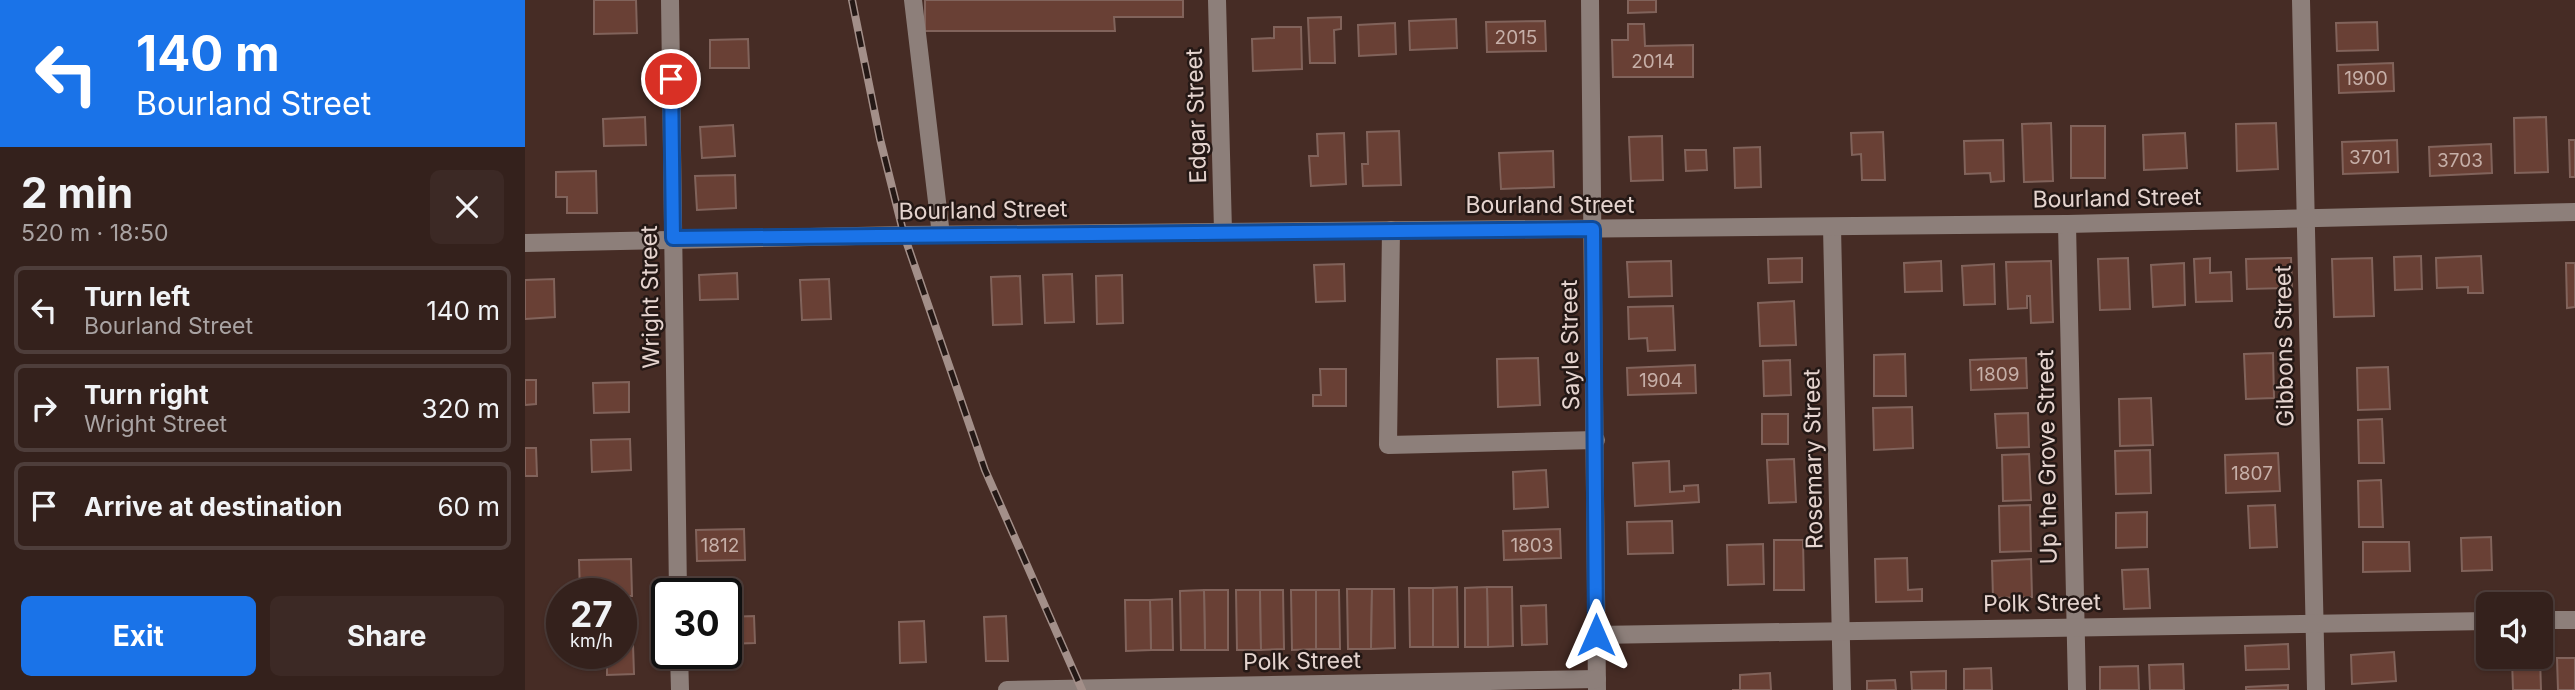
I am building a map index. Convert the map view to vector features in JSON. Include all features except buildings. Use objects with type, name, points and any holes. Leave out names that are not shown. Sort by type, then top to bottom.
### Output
[{"type":"street","name":"Wright Street","points":[[670,0],[678,578]]},
{"type":"street","points":[[913,0],[941,235]]},
{"type":"street","name":"Edgar Street","points":[[1217,0],[1223,231]]},
{"type":"street","name":"Sayle Street","points":[[1590,0],[1597,685]]},
{"type":"street","name":"Gibbons Street","points":[[2301,0],[2316,690]]},
{"type":"street","name":"Bourland Street","points":[[525,243],[673,238],[1223,231],[2067,224],[2575,212]]},
{"type":"street","name":"Up the Grove Street","points":[[2067,224],[2077,690]]},
{"type":"street","name":"Rosemary Street","points":[[1832,227],[1842,690]]},
{"type":"street","points":[[1391,230],[1388,445],[1596,440]]},
{"type":"street","points":[[2553,620],[2575,620]]},
{"type":"street","name":"Polk Street","points":[[1596,635],[2476,621]]},
{"type":"street","points":[[679,669],[680,690]]},
{"type":"street","name":"Polk Street","points":[[1007,690],[1597,685]]},
{"type":"railway","points":[[852,0],[880,139],[904,235],[985,470],[1082,690]]},
{"type":"route","points":[[671,79],[673,238],[1593,229],[1596,635]]}]
